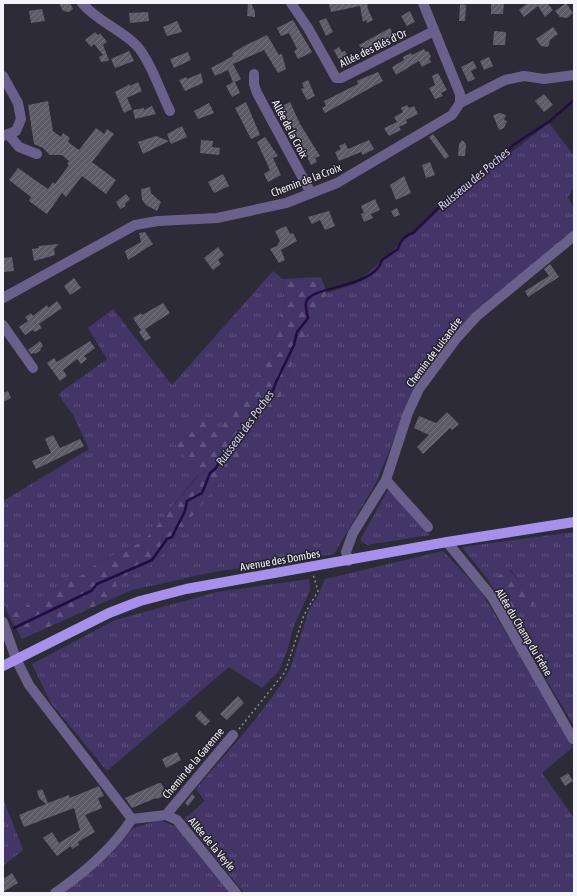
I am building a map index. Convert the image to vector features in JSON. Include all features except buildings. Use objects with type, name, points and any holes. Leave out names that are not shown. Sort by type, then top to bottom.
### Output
[{"type":"main road","name":"Avenue des Dombes","points":[[3,666],[109,613],[140,601],[186,589],[447,542],[574,522]]},
{"type":"street","points":[[82,3],[90,13],[135,44],[143,53],[170,111]]},
{"type":"street","name":"Allée des Blés d'Or","points":[[291,3],[308,28],[332,74],[336,78],[341,78],[434,31]]},
{"type":"street","points":[[423,3],[457,84],[460,103],[504,80],[524,76],[544,79],[574,75]]},
{"type":"street","name":"Allée de la Croix","points":[[254,74],[254,84],[257,93],[311,193]]},
{"type":"street","points":[[3,76],[18,103],[21,119],[16,131],[6,136],[19,147],[37,154]]},
{"type":"street","name":"Chemin de la Croix","points":[[3,298],[135,225],[158,221],[218,218],[286,203],[337,183],[452,115],[460,103]]},
{"type":"street","name":"Chemin de Luisandre","points":[[348,561],[346,552],[353,533],[386,480],[408,413],[419,389],[456,340],[477,316],[574,236]]},
{"type":"street","points":[[3,324],[33,368]]},
{"type":"street","points":[[386,480],[428,527]]},
{"type":"street","name":"Allée du Champ du Frêne","points":[[447,542],[492,597],[573,739]]},
{"type":"street","points":[[3,622],[16,659],[29,685],[47,710],[96,770],[132,819],[119,839],[71,882],[55,893]]},
{"type":"street","name":"Chemin de la Garenne","points":[[132,819],[166,815],[234,735]]},
{"type":"street","name":"Allée de la Veyle","points":[[166,815],[176,820],[236,893]]},
{"type":"path","name":"Chemin de la Garenne","points":[[234,735],[285,672],[304,615],[318,591],[310,567]]},
{"type":"green space","points":[[549,123],[574,156],[574,187],[568,197],[574,209],[574,235],[444,345],[416,385],[376,483],[334,554],[214,572],[132,590],[118,596],[116,580],[154,563],[195,513],[238,446],[280,400],[293,360],[327,293],[356,284],[437,210]]},
{"type":"green space","points":[[273,271],[282,279],[285,303],[264,371],[219,430],[198,475],[144,541],[100,561],[85,573],[9,616],[3,603],[3,501],[89,449],[73,415],[58,394],[107,359],[88,328],[113,309],[172,385]]},
{"type":"green space","points":[[321,277],[327,293],[293,360],[280,400],[239,445],[243,454],[154,563],[116,580],[118,596],[22,639],[9,616],[85,573],[100,561],[144,541],[198,476],[172,440],[199,412],[219,430],[264,371],[285,303],[282,279]]},
{"type":"green space","points":[[388,490],[399,500],[430,535],[367,545],[360,540]]},
{"type":"green space","points":[[574,532],[574,726],[510,619],[534,604],[511,570],[489,581],[462,547]]},
{"type":"green space","points":[[443,551],[480,590],[573,747],[542,773],[574,818],[574,893],[244,893],[184,819],[205,801],[196,789],[270,701],[290,669],[309,610],[325,579]]},
{"type":"green space","points":[[510,570],[535,604],[510,619],[489,581]]},
{"type":"green space","points":[[309,579],[310,590],[294,626],[287,651],[279,671],[262,688],[229,667],[107,771],[51,703],[32,664],[115,620],[217,592]]},
{"type":"green space","points":[[3,798],[23,850],[3,866]]},
{"type":"green space","points":[[159,820],[176,827],[232,893],[64,893],[120,843],[133,828]]},
{"type":"waterway","name":"Ruisseau des Poches","points":[[14,628],[91,591],[97,584],[152,560],[167,539],[172,537],[185,511],[187,501],[202,493],[210,473],[216,468],[222,456],[239,439],[270,399],[276,382],[294,345],[297,332],[308,318],[306,302],[310,297],[319,292],[356,282],[377,269],[382,260],[398,249],[403,239],[413,233],[455,192],[508,152],[513,145],[550,121],[574,100]]}]
